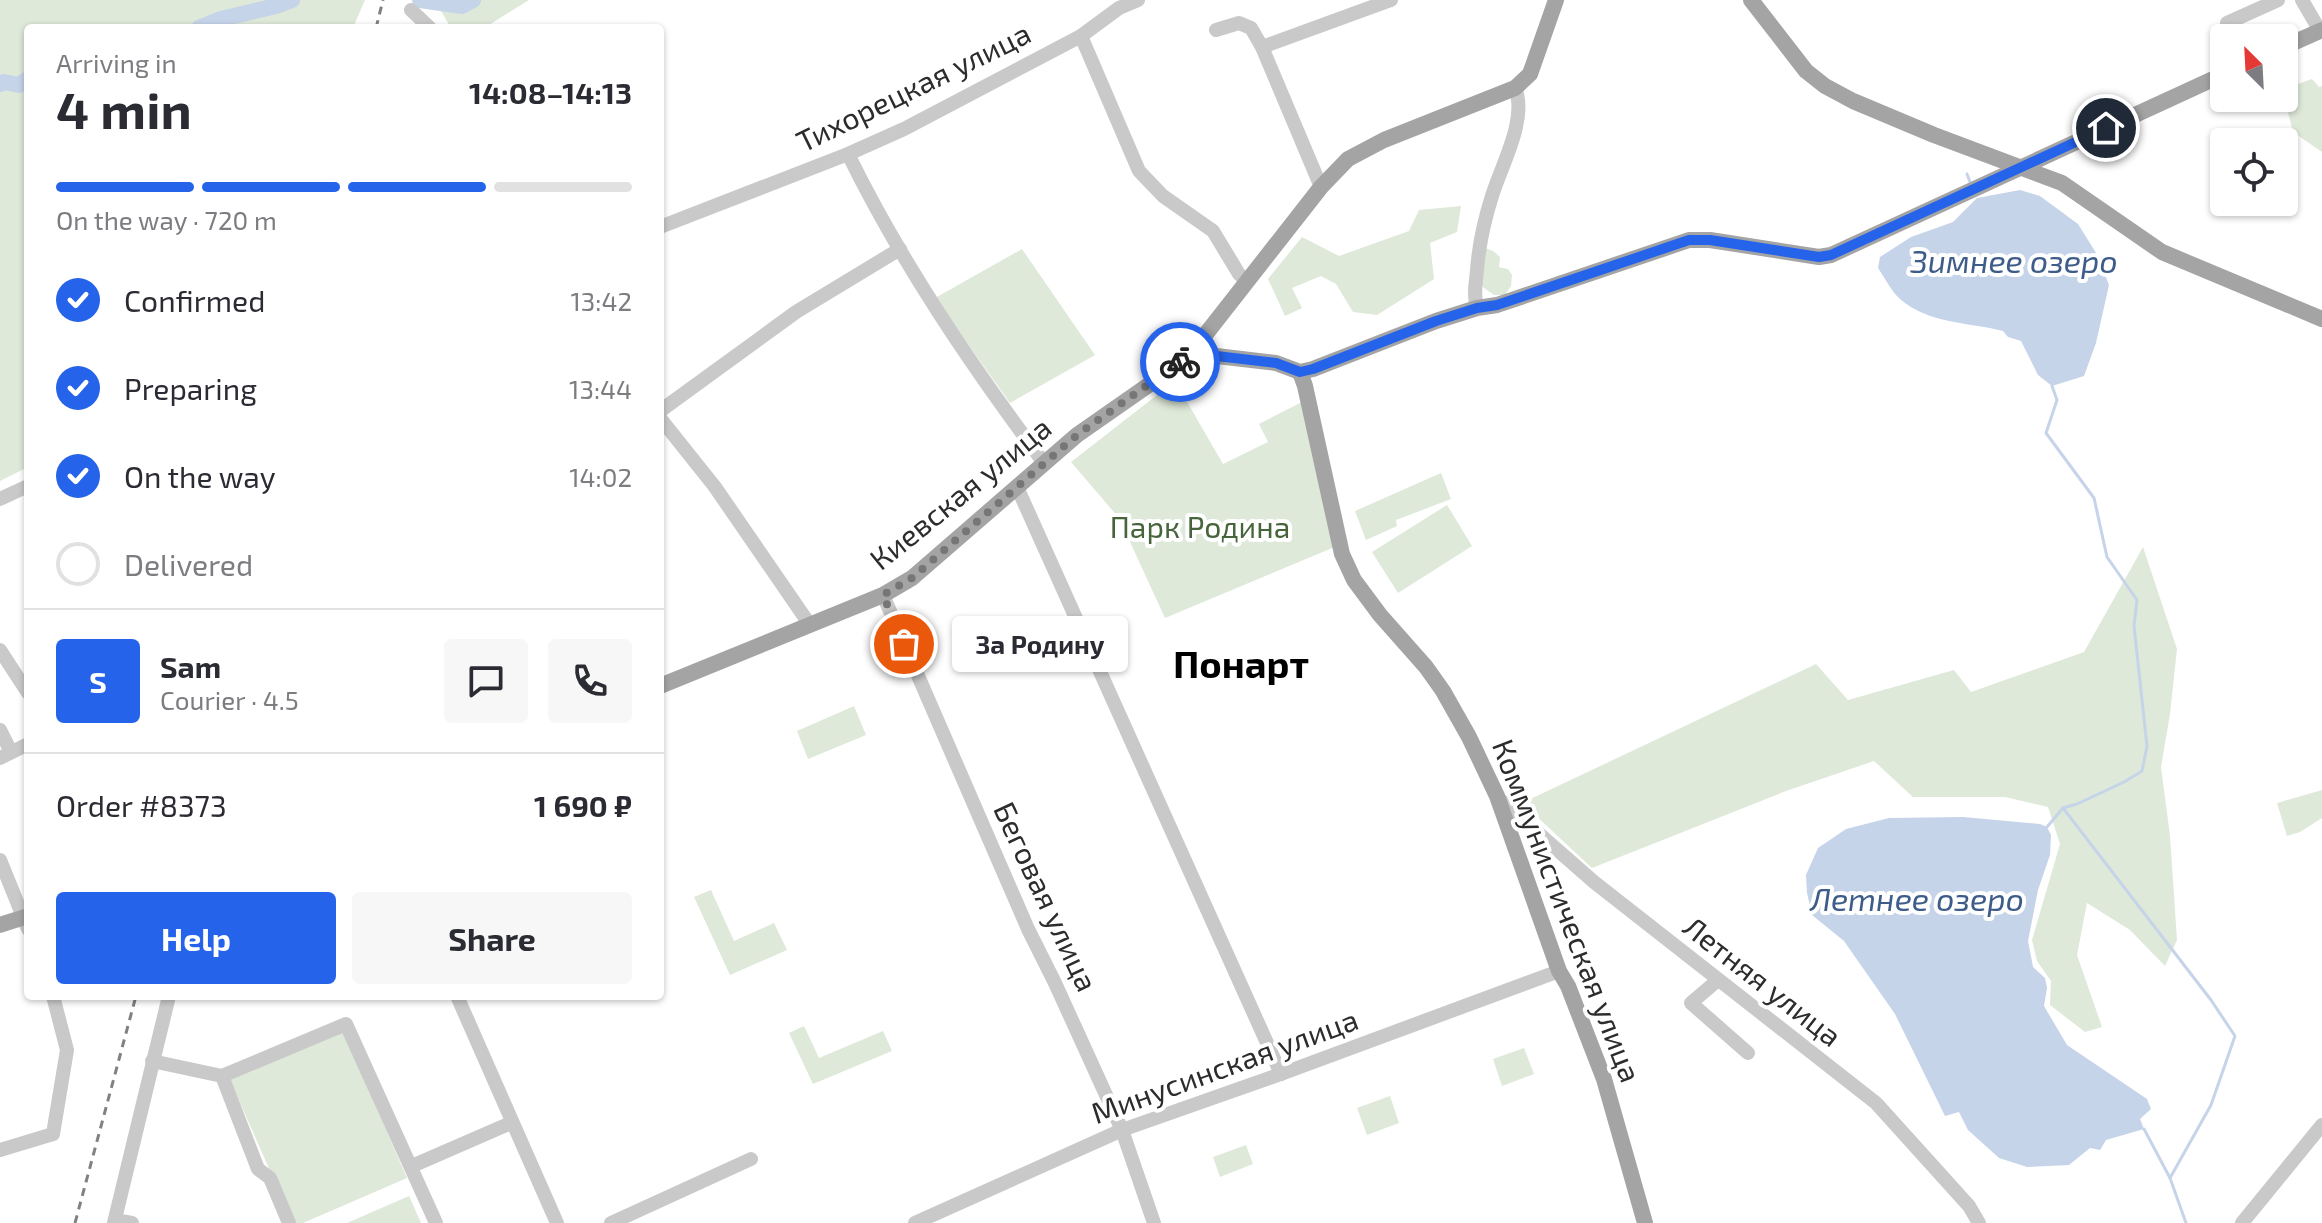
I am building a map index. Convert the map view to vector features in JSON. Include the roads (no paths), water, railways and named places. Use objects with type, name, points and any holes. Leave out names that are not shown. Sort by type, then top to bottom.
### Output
[{"type":"main road","points":[[1515,88],[1530,74],[1556,0]]},
{"type":"main road","points":[[1751,0],[1806,71],[1825,86],[1853,101],[2062,183],[2162,252],[2321,315]]},
{"type":"main road","points":[[2298,41],[2321,30]]},
{"type":"main road","points":[[1191,353],[1276,363],[1300,372],[1477,308],[1497,305],[1689,240],[1710,240],[1819,257],[1831,255],[2025,169],[2210,80]]},
{"type":"main road","name":"Киевская улица","points":[[664,684],[883,595],[912,578],[1077,435],[1191,353],[1341,165],[1384,140],[1515,88]]},
{"type":"main road","name":"Коммунистическая улица","points":[[1300,372],[1342,554],[1354,580],[1443,691],[1497,796],[1559,971],[1602,1071],[1645,1223]]},
{"type":"main road","points":[[0,925],[24,921]]},
{"type":"street","name":"Тихорецкая улица","points":[[664,225],[848,154],[1081,36],[1119,8],[1138,0]]},
{"type":"street","points":[[1262,47],[1391,0]]},
{"type":"street","points":[[2227,23],[2278,0]]},
{"type":"street","points":[[2302,0],[2321,30]]},
{"type":"street","points":[[411,10],[426,24]]},
{"type":"street","points":[[1216,30],[1239,23],[1251,28],[1262,47],[1321,187]]},
{"type":"street","points":[[1081,36],[1139,171],[1163,196],[1213,231],[1239,274],[1247,281]]},
{"type":"street","points":[[1477,308],[1474,294],[1479,240],[1516,128],[1520,104],[1515,88]]},
{"type":"street","points":[[848,154],[920,284],[1044,463]]},
{"type":"street","points":[[664,408],[796,312],[900,249]]},
{"type":"street","points":[[664,423],[715,487],[810,625]]},
{"type":"street","points":[[1017,487],[1281,1074]]},
{"type":"street","points":[[0,499],[24,488]]},
{"type":"street","name":"Беговая улица","points":[[883,595],[1028,929],[1122,1130],[1154,1223]]},
{"type":"street","points":[[0,650],[24,687]]},
{"type":"street","points":[[0,730],[5,755],[24,746]]},
{"type":"street","name":"Летняя улица","points":[[1497,796],[1594,882],[1876,1103],[1969,1206],[1979,1223]]},
{"type":"street","points":[[0,860],[24,916]]},
{"type":"street","name":"Минусинская улица","points":[[915,1223],[1122,1130],[1559,971]]},
{"type":"street","points":[[1718,980],[1691,1003],[1748,1053]]},
{"type":"street","points":[[0,1150],[53,1134],[67,1050],[54,1000]]},
{"type":"street","points":[[132,1223],[114,1221],[168,1000]]},
{"type":"street","points":[[459,1000],[557,1223]]},
{"type":"street","points":[[152,1061],[222,1076],[346,1024],[436,1223]]},
{"type":"street","points":[[222,1076],[258,1169],[270,1178],[289,1223]]},
{"type":"street","points":[[412,1166],[511,1123]]},
{"type":"street","points":[[2242,1223],[2322,1125]]},
{"type":"street","points":[[611,1223],[751,1159]]},
{"type":"water","name":"Зимнее озеро","points":[[2020,190],[2040,196],[2078,224],[2098,256],[2109,285],[2096,343],[2084,376],[2052,386],[2038,375],[2021,341],[2008,337],[2003,331],[1936,318],[1911,307],[1897,296],[1878,268],[1880,257],[1911,237],[1953,222],[1977,198]]},
{"type":"water","name":"Летнее озеро","points":[[1963,817],[2047,827],[2051,835],[2050,855],[2038,890],[2028,941],[2033,967],[2045,978],[2044,1006],[2067,1045],[2147,1099],[2151,1109],[2140,1119],[2144,1129],[2106,1140],[2100,1150],[2090,1148],[2069,1165],[2027,1167],[1999,1158],[1968,1130],[1959,1112],[1945,1116],[1895,1014],[1844,941],[1812,915],[1806,875],[1818,848],[1846,829],[1889,818]]},
{"type":"waterway","points":[[209,24],[292,0]]},
{"type":"waterway","points":[[420,0],[462,6],[473,0]]},
{"type":"waterway","points":[[0,84],[19,85],[24,82]]},
{"type":"waterway","points":[[1967,174],[1970,182]]},
{"type":"waterway","points":[[2047,827],[2063,808],[2142,771],[2147,746],[2134,626],[2137,600],[2107,557],[2094,498],[2046,433],[2057,400],[2052,386]]},
{"type":"waterway","points":[[2063,808],[2211,1000],[2235,1036],[2211,1105],[2170,1178]]},
{"type":"waterway","points":[[2144,1129],[2170,1178],[2186,1223]]},
{"type":"railway","points":[[377,24],[383,0]]},
{"type":"railway","points":[[75,1223],[135,1000]]},
{"type":"place","name":"За Родину","points":[[904,644]]},
{"type":"district","name":"Понарт","points":[[1241,665]]},
{"type":"park label","name":"Парк Родина","points":[[1200,528]]}]
